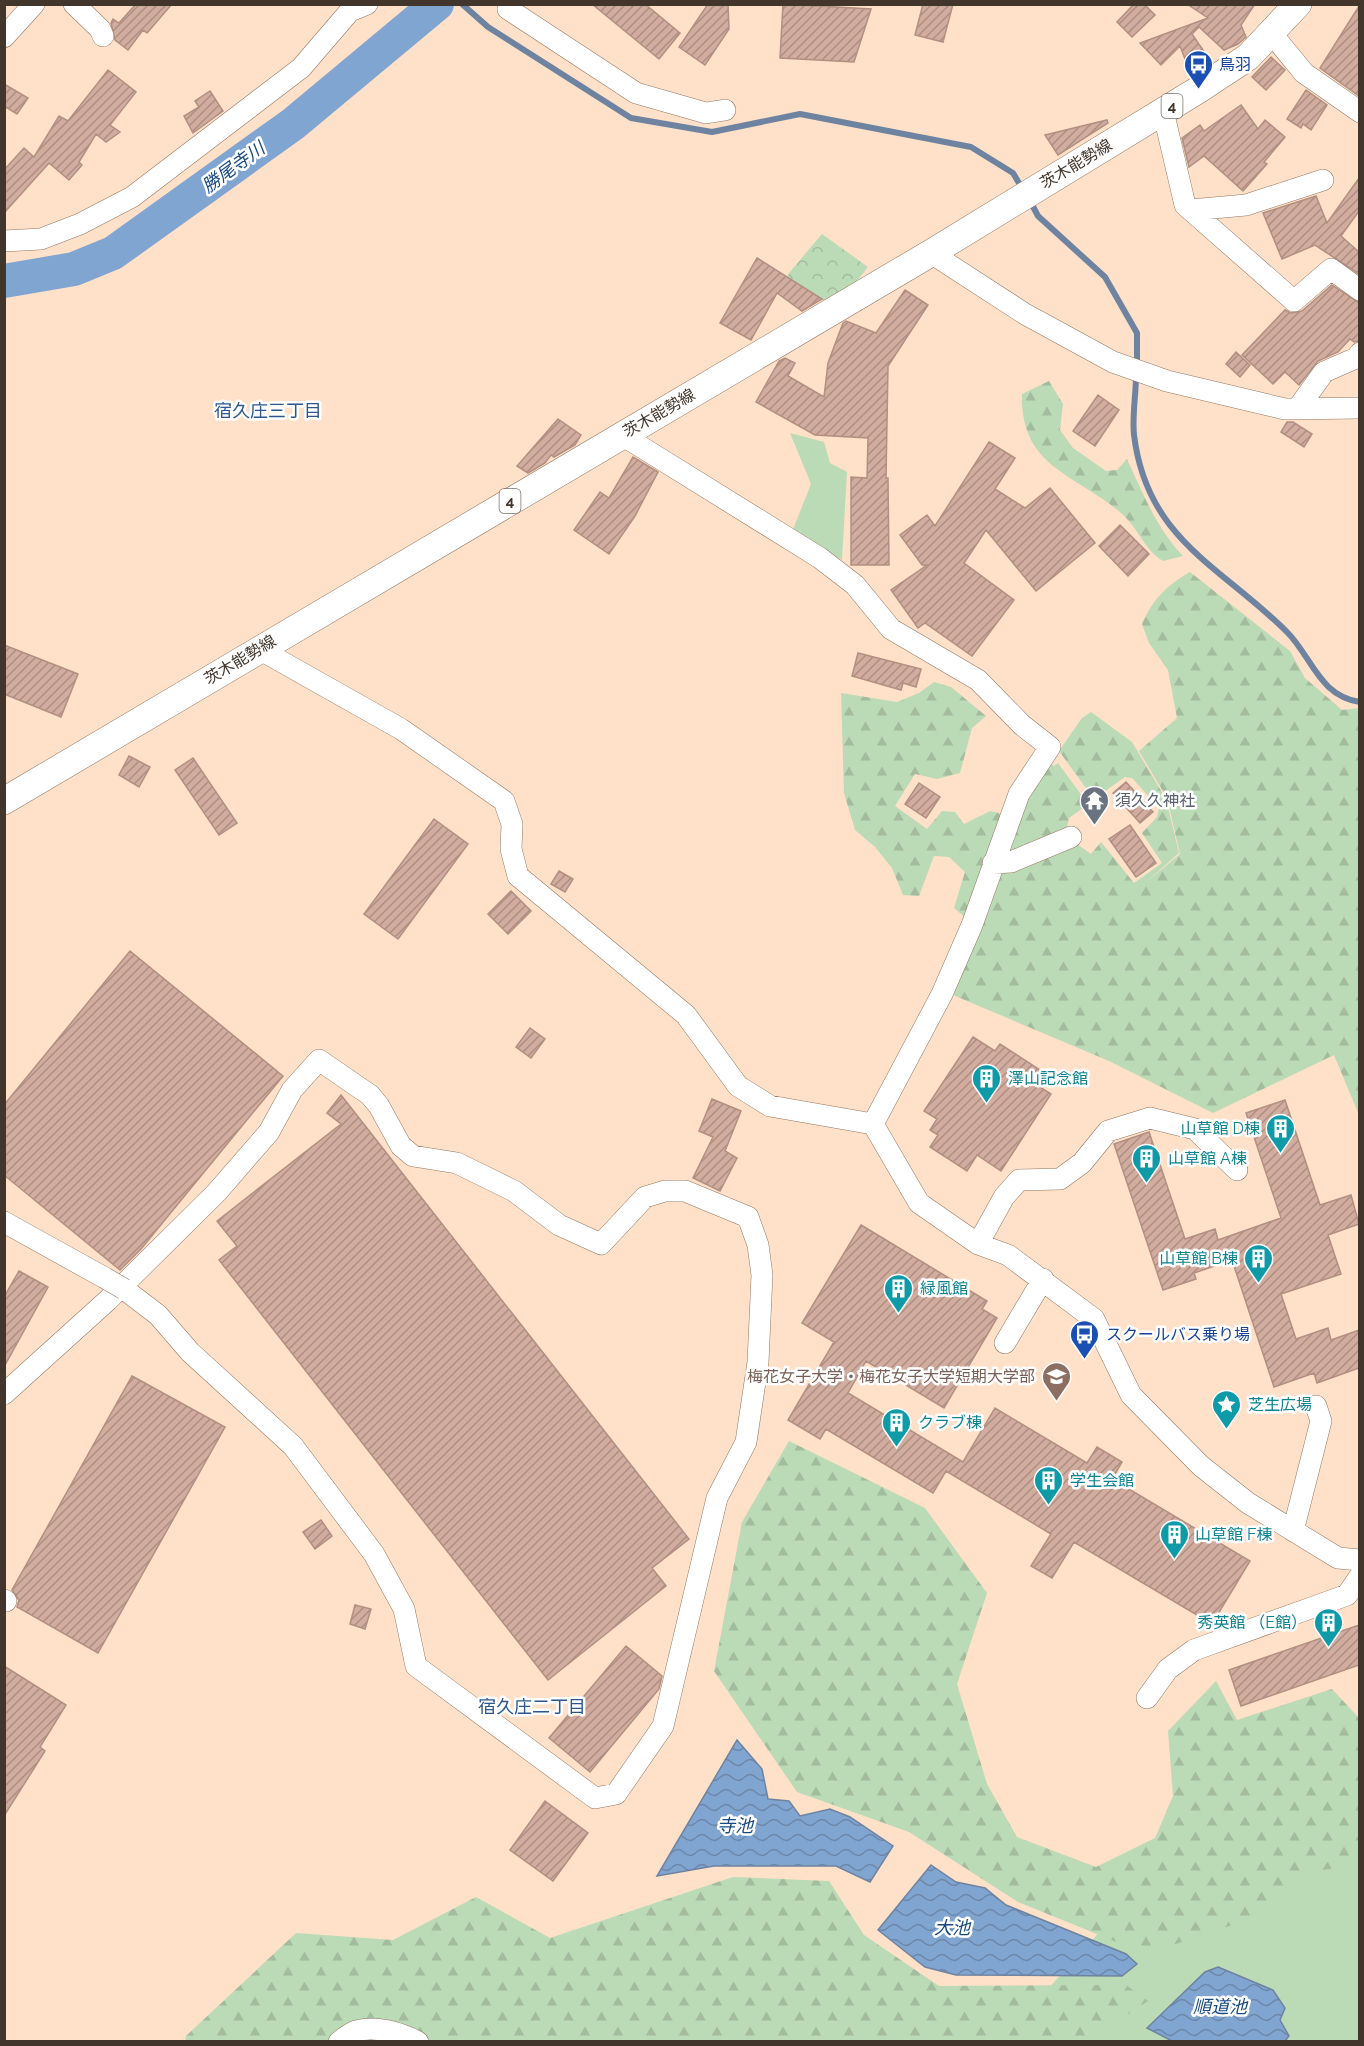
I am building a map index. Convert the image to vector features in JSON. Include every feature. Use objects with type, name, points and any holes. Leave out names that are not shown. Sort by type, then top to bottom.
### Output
[{"type":"main road","name":"茨木能勢線","points":[[4,801],[931,252],[1164,111],[1248,57],[1298,4]]},
{"type":"street","points":[[4,37],[34,4]]},
{"type":"street","points":[[74,4],[100,29],[103,36]]},
{"type":"street","points":[[4,241],[40,240],[80,224],[132,196],[301,68],[350,11],[367,4]]},
{"type":"street","points":[[509,4],[508,9],[636,93],[706,113],[725,110]]},
{"type":"street","points":[[1272,34],[1304,73],[1359,112]]},
{"type":"street","points":[[1164,111],[1180,194],[1185,205],[1294,301],[1330,269],[1359,290]]},
{"type":"street","points":[[1191,210],[1246,206],[1323,180]]},
{"type":"street","points":[[931,252],[1025,314],[1113,362],[1134,370],[1285,409],[1359,408]]},
{"type":"street","points":[[1298,408],[1324,372],[1356,358],[1359,353]]},
{"type":"street","points":[[622,435],[820,558],[855,585],[898,634],[931,650],[978,680],[1022,725],[1050,747],[1019,794],[972,925],[942,994],[873,1124]]},
{"type":"street","points":[[259,648],[401,729],[504,801],[513,824],[511,849],[518,876],[686,1015],[738,1086],[770,1106],[873,1124],[919,1203],[978,1244],[1008,1255],[1094,1319],[1131,1395],[1201,1466],[1248,1503],[1338,1558],[1359,1560]]},
{"type":"street","points":[[993,863],[1011,862],[1071,837]]},
{"type":"street","points":[[4,1222],[105,1278],[124,1289],[158,1315],[190,1352],[293,1446],[374,1554],[404,1609],[416,1666],[595,1798],[616,1794],[663,1726],[717,1498],[746,1442],[758,1362],[762,1275],[758,1245],[748,1217],[685,1191],[665,1191],[645,1197],[601,1244],[559,1225],[513,1191],[457,1164],[413,1155],[401,1146],[379,1106],[370,1095],[319,1060],[292,1090],[269,1132],[217,1192],[108,1300],[4,1394]]},
{"type":"street","points":[[978,1244],[1004,1197],[1019,1180],[1060,1179],[1082,1162],[1108,1131],[1150,1118],[1194,1130],[1237,1170]]},
{"type":"street","points":[[1005,1343],[1043,1279]]},
{"type":"street","points":[[1293,1531],[1321,1421],[1316,1406]]},
{"type":"street","points":[[1147,1698],[1168,1669],[1194,1650],[1347,1595],[1359,1576]]},
{"type":"street","points":[[339,2042],[356,2031],[383,2030],[406,2035],[418,2042]]},
{"type":"green space","points":[[822,234],[868,267],[852,287],[826,302],[786,280],[789,273]]},
{"type":"green space","points":[[1049,381],[1063,404],[1060,430],[1073,448],[1106,471],[1117,470],[1127,459],[1158,523],[1183,556],[1163,561],[1156,556],[1121,513],[1054,467],[1041,454],[1030,438],[1024,419],[1022,394]]},
{"type":"green space","points":[[790,433],[824,442],[830,463],[847,472],[842,560],[792,532],[811,484]]},
{"type":"green space","points":[[1190,572],[1290,651],[1305,678],[1342,710],[1359,708],[1359,1115],[1334,1055],[1213,1113],[1109,1061],[953,995],[980,929],[999,870],[1074,842],[1091,854],[1101,842],[1134,883],[1162,863],[1142,833],[1157,817],[1159,808],[1132,778],[1125,777],[1094,799],[1059,751],[1082,718],[1091,712],[1132,742],[1166,799],[1179,853],[1143,885],[1180,854],[1167,798],[1139,751],[1177,718],[1168,670],[1149,643],[1142,624],[1161,594]]},
{"type":"green space","points":[[934,682],[951,687],[986,716],[972,728],[960,773],[937,779],[915,774],[895,806],[927,829],[942,811],[955,812],[964,824],[990,811],[1003,814],[966,918],[954,908],[965,872],[949,857],[934,856],[919,896],[903,895],[892,868],[875,847],[855,830],[844,793],[841,693],[897,702],[919,693]]},
{"type":"green space","points":[[1051,763],[1054,766],[1058,763],[1088,804],[1069,818],[1066,832],[1016,851],[1007,851],[1028,797]]},
{"type":"green space","points":[[789,1441],[925,1508],[987,1593],[957,1684],[987,1784],[1017,1837],[1096,1867],[1155,1838],[1173,1796],[1168,1731],[1216,1681],[1237,1720],[1332,1689],[1359,1718],[1359,1864],[1305,1873],[1244,1921],[1146,1954],[1018,1902],[909,1832],[797,1792],[714,1671],[742,1522]]},
{"type":"green space","points":[[1359,1835],[1359,2041],[1000,2042],[1133,1895]]},
{"type":"green space","points":[[733,1877],[829,1881],[864,1935],[939,1986],[1126,1985],[1148,2001],[1087,2042],[185,2042],[186,2036],[296,1933],[393,1940],[476,1897],[550,1938]]},
{"type":"water","name":"寺池","points":[[737,1740],[762,1769],[768,1799],[789,1801],[800,1816],[830,1809],[850,1817],[893,1846],[870,1882],[836,1866],[714,1866],[657,1876]]},
{"type":"water","name":"大池","points":[[931,1865],[956,1882],[985,1888],[1006,1905],[1126,1954],[1137,1964],[1122,1976],[956,1975],[925,1967],[878,1930]]},
{"type":"water","name":"順道池","points":[[1218,1967],[1273,1990],[1285,2008],[1280,2020],[1289,2036],[1285,2041],[1172,2041],[1147,2028],[1205,1972]]},
{"type":"building","points":[[136,4],[172,4],[147,33],[143,30],[128,50],[115,40],[111,23],[113,19],[119,23]]},
{"type":"building","points":[[592,4],[645,4],[680,33],[659,59]]},
{"type":"building","points":[[708,4],[728,4],[729,29],[705,65],[679,47]]},
{"type":"building","points":[[783,4],[871,9],[854,62],[780,58]]},
{"type":"building","points":[[923,4],[953,4],[943,42],[915,35]]},
{"type":"building","points":[[1134,4],[1144,4],[1155,15],[1132,37],[1117,22]]},
{"type":"building","points":[[1187,4],[1255,4],[1241,25],[1246,37],[1238,44],[1224,50],[1199,27],[1192,34],[1207,56],[1187,64],[1180,46],[1161,65],[1140,43],[1208,18]]},
{"type":"building","points":[[1359,6],[1359,96],[1320,68]]},
{"type":"building","points":[[1271,57],[1285,70],[1266,90],[1252,77]]},
{"type":"building","points":[[108,70],[136,92],[110,125],[120,132],[106,142],[96,134],[79,162],[82,165],[69,180],[49,163],[4,213],[4,170],[24,148],[34,157],[59,116],[68,121]]},
{"type":"building","points":[[4,84],[28,98],[17,114],[4,106]]},
{"type":"building","points":[[1306,90],[1327,105],[1311,130],[1303,124],[1301,128],[1287,119]]},
{"type":"building","points":[[210,91],[223,111],[193,133],[184,116],[199,107],[195,101]]},
{"type":"building","points":[[1241,105],[1258,129],[1265,120],[1285,137],[1264,162],[1267,164],[1243,191],[1204,156],[1189,167],[1182,138],[1200,125],[1204,131]]},
{"type":"building","points":[[1107,120],[1108,123],[1058,155],[1045,135]]},
{"type":"building","points":[[1359,178],[1359,211],[1341,236],[1359,252],[1359,274],[1315,245],[1282,259],[1263,213],[1316,196],[1327,223]]},
{"type":"building","points":[[757,258],[822,299],[802,311],[777,293],[751,340],[720,323]]},
{"type":"building","points":[[1332,285],[1359,303],[1359,341],[1354,342],[1350,339],[1338,352],[1318,361],[1299,385],[1285,372],[1273,384],[1242,355],[1285,310],[1291,313],[1302,311]]},
{"type":"building","points":[[905,290],[928,305],[888,366],[886,478],[888,478],[889,565],[851,565],[851,477],[867,478],[868,438],[815,435],[756,402],[779,361],[785,358],[795,363],[788,376],[824,397],[828,363],[843,323],[846,321],[876,333]]},
{"type":"building","points":[[1236,352],[1250,365],[1240,377],[1226,364]]},
{"type":"building","points":[[1098,395],[1119,410],[1095,446],[1073,431]]},
{"type":"building","points":[[558,419],[581,435],[575,445],[554,457],[551,455],[545,463],[528,473],[517,466]]},
{"type":"building","points":[[1287,422],[1293,422],[1312,434],[1304,447],[1281,432]]},
{"type":"building","points":[[989,442],[1015,458],[995,489],[1025,508],[1050,488],[1095,543],[1036,591],[986,530],[964,563],[1014,600],[972,656],[925,623],[918,628],[891,590],[927,565],[922,565],[900,535],[927,515],[935,526]]},
{"type":"building","points":[[633,457],[658,472],[635,516],[609,554],[574,530],[600,492],[609,498]]},
{"type":"building","points":[[1120,525],[1149,554],[1128,576],[1099,546]]},
{"type":"building","points":[[4,645],[78,674],[61,717],[4,694]]},
{"type":"building","points":[[858,653],[921,669],[916,687],[903,683],[901,690],[852,676]]},
{"type":"building","points":[[129,756],[150,767],[139,787],[119,775]]},
{"type":"building","points":[[193,758],[237,823],[219,835],[175,770]]},
{"type":"building","points":[[1126,782],[1153,812],[1140,823],[1113,793]]},
{"type":"building","points":[[919,783],[940,797],[926,818],[905,804]]},
{"type":"building","points":[[434,819],[468,844],[398,939],[364,914]]},
{"type":"building","points":[[1130,825],[1156,863],[1136,877],[1109,839]]},
{"type":"building","points":[[559,871],[573,879],[565,892],[551,884]]},
{"type":"building","points":[[511,891],[531,911],[508,934],[488,914]]},
{"type":"building","points":[[130,951],[283,1076],[141,1249],[120,1270],[4,1175],[4,1105]]},
{"type":"building","points":[[530,1028],[545,1039],[531,1058],[516,1047]]},
{"type":"building","name":"澤山記念館","points":[[973,1037],[995,1051],[1000,1044],[1040,1070],[1032,1082],[1051,1094],[1001,1171],[977,1155],[967,1171],[930,1147],[938,1135],[930,1130],[937,1119],[924,1111]]},
{"type":"building","points":[[341,1095],[689,1539],[652,1568],[666,1586],[548,1680],[219,1260],[237,1246],[217,1221],[341,1124],[327,1113]]},
{"type":"building","points":[[712,1099],[741,1111],[725,1151],[737,1158],[720,1191],[693,1178],[713,1137],[699,1131]]},
{"type":"building","points":[[1285,1100],[1320,1205],[1351,1195],[1359,1224],[1328,1235],[1341,1274],[1281,1294],[1296,1339],[1328,1328],[1331,1340],[1359,1330],[1359,1368],[1317,1383],[1314,1373],[1274,1387],[1232,1260],[1194,1273],[1196,1279],[1163,1290],[1114,1144],[1149,1132],[1185,1239],[1215,1229],[1218,1240],[1281,1218],[1246,1113]]},
{"type":"building","points":[[861,1225],[987,1301],[982,1309],[997,1318],[944,1408],[866,1361],[848,1393],[963,1462],[995,1408],[1087,1463],[1097,1447],[1122,1462],[1112,1479],[1250,1561],[1212,1624],[1074,1542],[1052,1578],[1031,1566],[1051,1534],[946,1471],[933,1493],[826,1429],[820,1439],[788,1420],[834,1342],[802,1323]]},
{"type":"building","points":[[19,1271],[48,1287],[4,1367],[4,1297]]},
{"type":"building","points":[[132,1376],[225,1427],[98,1653],[17,1607],[19,1600],[12,1590]]},
{"type":"building","points":[[321,1520],[332,1536],[315,1549],[303,1532]]},
{"type":"building","points":[[355,1605],[371,1609],[365,1629],[350,1624]]},
{"type":"building","name":"秀英館 （E館）","points":[[1359,1625],[1359,1665],[1241,1706],[1229,1670]]},
{"type":"building","points":[[626,1646],[662,1676],[659,1689],[590,1772],[549,1738]]},
{"type":"building","points":[[4,1666],[66,1705],[40,1747],[45,1751],[4,1816]]},
{"type":"building","points":[[545,1801],[588,1833],[553,1881],[510,1850]]},
{"type":"waterway","name":"勝尾寺川","points":[[4,281],[74,269],[113,253],[293,124],[437,4]]},
{"type":"waterway","points":[[462,4],[488,27],[631,118],[712,132],[800,114],[971,147],[1013,173],[1022,188]]},
{"type":"waterway","points":[[1029,199],[1038,216],[1105,277],[1137,333],[1137,365]]},
{"type":"waterway","points":[[1136,375],[1134,435],[1142,471],[1154,501],[1171,526],[1191,548],[1287,632],[1325,684],[1346,698],[1360,702]]},
{"type":"place","name":"鳥羽","points":[[1198,90]]},
{"type":"place","name":"須久久神社","points":[[1094,826]]},
{"type":"place","name":"澤山記念館","points":[[987,1104]]},
{"type":"place","name":"山草館 D棟","points":[[1281,1154]]},
{"type":"place","name":"山草館 A棟","points":[[1147,1184]]},
{"type":"place","name":"山草館 B棟","points":[[1259,1284]]},
{"type":"place","name":"緑風館","points":[[899,1314]]},
{"type":"place","name":"スクールバス乗り場","points":[[1085,1360]]},
{"type":"place","name":"梅花女子大学・梅花女子大学短期大学部","points":[[1056,1402]]},
{"type":"place","name":"芝生広場","points":[[1227,1430]]},
{"type":"place","name":"クラブ棟","points":[[897,1448]]},
{"type":"place","name":"学生会館","points":[[1049,1506]]},
{"type":"place","name":"山草館 F棟","points":[[1174,1560]]},
{"type":"place","name":"秀英館 （E館）","points":[[1328,1648]]},
{"type":"district","name":"宿久庄三丁目","points":[[268,410]]},
{"type":"district","name":"宿久庄二丁目","points":[[532,1706]]}]
